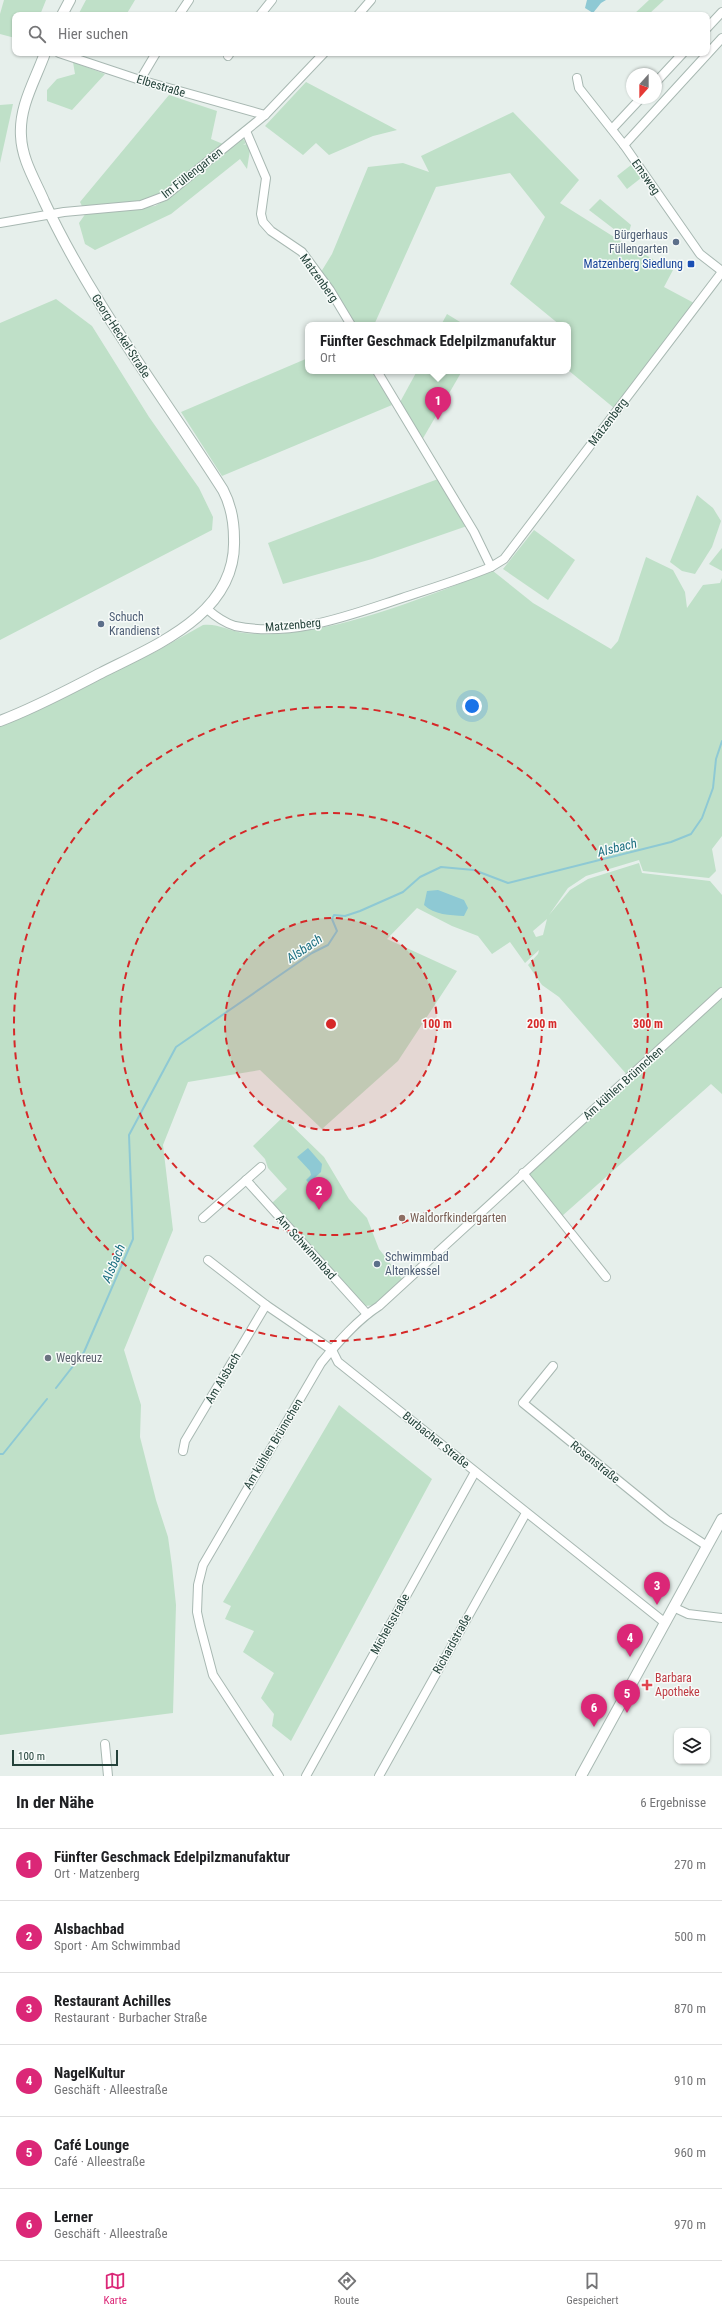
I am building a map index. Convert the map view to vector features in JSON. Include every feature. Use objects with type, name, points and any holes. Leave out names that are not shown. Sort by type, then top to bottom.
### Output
[{"type":"street","points":[[64,12],[70,0]]},
{"type":"street","points":[[181,12],[189,0]]},
{"type":"street","points":[[262,12],[272,0]]},
{"type":"street","points":[[361,12],[371,0]]},
{"type":"street","points":[[710,25],[722,12]]},
{"type":"street","points":[[710,51],[722,38]]},
{"type":"street","name":"Georg-Heckel-Straße","points":[[44,56],[24,103],[21,137],[24,157],[51,216],[80,272],[227,499],[234,527],[233,557],[226,582],[207,609]]},
{"type":"street","name":"Elbestraße","points":[[68,56],[140,80],[265,115]]},
{"type":"street","points":[[140,80],[154,56]]},
{"type":"street","name":"Im Füllengarten","points":[[0,223],[154,202],[165,196],[265,115],[321,56]]},
{"type":"street","points":[[662,76],[680,56]]},
{"type":"street","points":[[624,145],[706,56]]},
{"type":"street","name":"Emsweg","points":[[577,78],[579,88],[624,145],[700,254],[722,272]]},
{"type":"street","points":[[612,129],[635,104]]},
{"type":"street","name":"Matzenberg","points":[[246,131],[266,178],[261,214],[262,222],[271,231],[302,252],[330,290],[349,322]]},
{"type":"street","name":"Matzenberg","points":[[207,609],[223,621],[235,626],[261,628],[298,626],[328,622],[491,567],[504,559],[722,272]]},
{"type":"street","points":[[379,374],[474,532],[491,567]]},
{"type":"street","points":[[0,721],[32,708],[142,652],[185,628],[207,609]]},
{"type":"street","name":"Am kühlen Brünnchen","points":[[279,1776],[213,1675],[197,1612],[198,1585],[203,1565],[239,1501],[321,1363],[332,1350],[367,1314],[379,1306],[722,992]]},
{"type":"street","points":[[203,1218],[261,1167]]},
{"type":"street","points":[[523,1173],[606,1277]]},
{"type":"street","name":"Am Schwimmbad","points":[[246,1180],[367,1314]]},
{"type":"street","name":"Burbacher Straße","points":[[208,1260],[266,1305],[332,1350],[338,1362],[664,1622]]},
{"type":"street","name":"Am Alsbach","points":[[183,1451],[185,1441],[266,1305]]},
{"type":"street","name":"Rosenstraße","points":[[552,1366],[523,1404],[667,1520],[707,1546]]},
{"type":"street","name":"Michelsstraße","points":[[306,1776],[474,1472]]},
{"type":"street","name":"Richardstraße","points":[[379,1776],[526,1513]]},
{"type":"street","points":[[581,1776],[722,1518]]},
{"type":"street","points":[[673,1608],[688,1614],[722,1618]]},
{"type":"street","points":[[105,1744],[108,1776]]},
{"type":"green space","points":[[4,0],[46,0],[41,12],[12,12],[12,37],[0,34],[0,14]]},
{"type":"green space","points":[[86,0],[135,0],[128,12],[80,12]]},
{"type":"green space","points":[[649,0],[664,0],[651,12],[636,12]]},
{"type":"green space","points":[[73,62],[105,74],[72,110],[47,101],[47,90],[57,79],[75,74]]},
{"type":"green space","points":[[306,82],[397,130],[373,136],[329,155],[316,143],[303,155],[265,126]]},
{"type":"green space","points":[[169,95],[217,111],[211,139],[223,144],[162,193],[140,201],[82,206],[80,202]]},
{"type":"green space","points":[[13,104],[0,163],[0,105]]},
{"type":"green space","points":[[513,112],[579,180],[560,203],[622,242],[673,270],[664,287],[694,303],[614,408],[571,372],[571,322],[556,322],[510,284],[545,217],[510,173],[436,187],[375,322],[353,322],[321,272],[332,254],[368,167],[403,163],[429,172],[421,156]]},
{"type":"green space","points":[[242,137],[246,143],[243,145],[247,144],[250,150],[247,169],[240,159],[171,214],[95,250],[85,244],[79,223],[86,213],[155,206],[167,199]]},
{"type":"green space","points":[[631,165],[641,178],[627,189],[617,176]]},
{"type":"green space","points":[[600,199],[631,225],[627,239],[589,210]]},
{"type":"green space","points":[[56,299],[92,326],[149,417],[199,488],[213,517],[212,530],[0,640],[0,323]]},
{"type":"green space","points":[[447,314],[460,322],[443,322]]},
{"type":"green space","points":[[305,359],[305,374],[375,374],[392,405],[222,476],[181,412]]},
{"type":"green space","points":[[415,374],[460,374],[422,440],[399,404]]},
{"type":"green space","points":[[438,479],[467,526],[372,559],[283,584],[268,543]]},
{"type":"green space","points":[[697,495],[713,508],[721,521],[712,547],[695,574],[682,571],[670,562]]},
{"type":"green space","points":[[534,530],[575,560],[548,600],[503,569]]},
{"type":"green space","points":[[722,548],[722,571],[709,564]]},
{"type":"green space","points":[[646,557],[673,570],[685,592],[687,608],[703,585],[720,583],[722,578],[722,836],[712,849],[716,871],[709,878],[643,871],[639,860],[586,876],[568,888],[549,915],[570,890],[588,879],[639,863],[642,873],[710,881],[722,895],[722,987],[628,1076],[559,997],[542,985],[528,965],[538,954],[539,950],[525,963],[510,942],[492,954],[478,936],[452,926],[417,908],[387,939],[457,971],[398,1061],[322,1129],[260,1070],[188,1082],[163,1145],[173,1230],[124,1350],[141,1405],[140,1437],[156,1500],[168,1537],[172,1566],[176,1605],[173,1713],[0,1735],[0,726],[155,652],[203,625],[213,625],[244,633],[260,634],[281,634],[312,630],[391,609],[493,571],[533,603],[611,649],[618,641]],"holes":[[[547,919],[543,935],[536,937],[533,931]]]},
{"type":"green space","points":[[722,997],[722,1094],[711,1084],[562,1216],[529,1174]]},
{"type":"green space","points":[[283,1117],[324,1157],[349,1199],[367,1218],[379,1249],[403,1280],[377,1305],[364,1306],[272,1203],[287,1189],[268,1168],[265,1159],[253,1146]]},
{"type":"green space","points":[[339,1405],[432,1479],[291,1741],[272,1726],[274,1714],[261,1698],[274,1673],[243,1652],[254,1631],[225,1619],[231,1606],[223,1602]]},
{"type":"water","points":[[587,0],[606,0],[601,3],[594,12],[585,8]]},
{"type":"water","points":[[438,890],[464,900],[468,908],[464,916],[437,913],[424,905],[427,891]]},
{"type":"water","points":[[308,1148],[322,1164],[321,1172],[309,1183],[306,1180],[311,1175],[310,1171],[297,1157]]},
{"type":"waterway","name":"Alsbach","points":[[56,1388],[84,1352],[133,1239],[129,1135],[176,1047],[312,953],[328,945],[337,931],[332,919],[334,915],[345,916],[403,892],[420,877],[441,867],[474,870],[508,883],[671,842],[691,834],[702,818],[713,788],[716,759],[722,741]]},
{"type":"waterway","name":"Alsbach","points":[[0,1454],[3,1454],[47,1399]]},
{"type":"place","name":"Bürgerhaus Füllengarten","points":[[676,242]]},
{"type":"place","name":"Matzenberg Siedlung","points":[[691,264]]},
{"type":"place","name":"Fünfter Geschmack Edelpilzmanufaktur","points":[[438,420]]},
{"type":"place","name":"Schuch Krandienst","points":[[101,624]]},
{"type":"place","name":"Alsbachbad","points":[[319,1210]]},
{"type":"place","name":"Waldorfkindergarten","points":[[402,1218]]},
{"type":"place","name":"Schwimmbad Altenkessel","points":[[377,1264]]},
{"type":"place","name":"Wegkreuz","points":[[48,1358]]},
{"type":"place","name":"Restaurant Achilles","points":[[657,1605]]},
{"type":"place","name":"NagelKultur","points":[[630,1657]]},
{"type":"place","name":"Barbara Apotheke","points":[[647,1685]]},
{"type":"place","name":"Café Lounge","points":[[627,1713]]},
{"type":"place","name":"Lerner","points":[[594,1727]]}]
